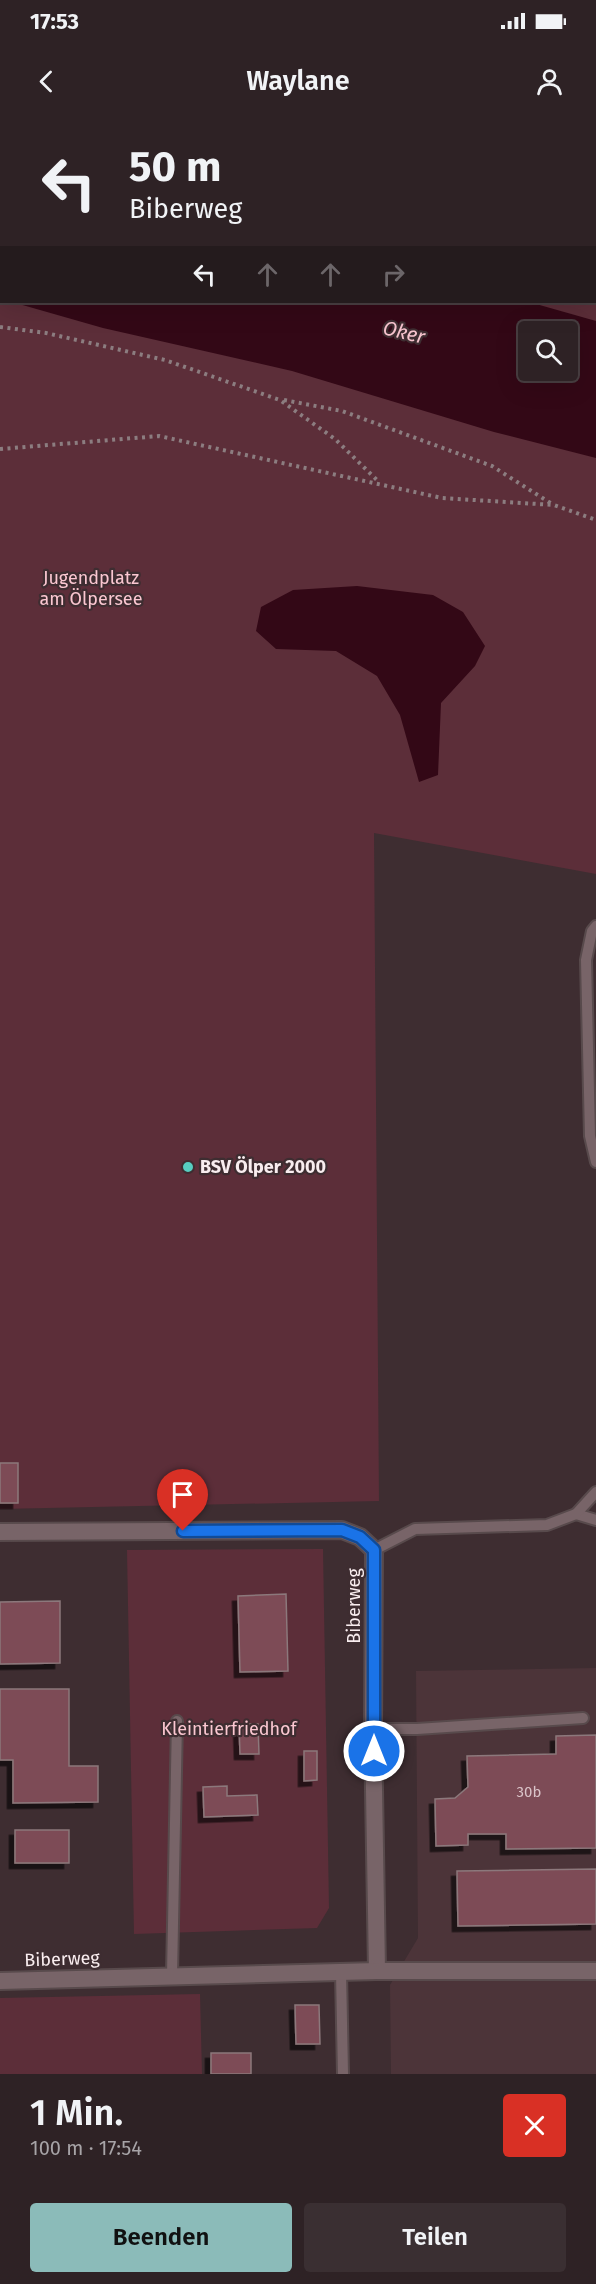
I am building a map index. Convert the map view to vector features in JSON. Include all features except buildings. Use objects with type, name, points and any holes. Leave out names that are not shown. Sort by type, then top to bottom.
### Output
[{"type":"street","name":"Biberweg","points":[[0,1532],[342,1530],[360,1537],[374,1550],[373,1729],[377,1971]]},
{"type":"street","name":"Biberweg","points":[[0,1981],[377,1971],[596,1971]]},
{"type":"lane","points":[[596,926],[591,931],[586,960],[590,1136],[596,1162]]},
{"type":"lane","points":[[374,1550],[415,1529],[547,1525],[576,1514],[596,1492]]},
{"type":"lane","points":[[576,1514],[596,1520]]},
{"type":"lane","points":[[373,1729],[417,1729],[584,1718]]},
{"type":"lane","points":[[172,1975],[177,1721]]},
{"type":"lane","points":[[341,1972],[343,2074]]},
{"type":"path","points":[[0,327],[46,333],[165,360],[280,400],[342,411],[492,466],[554,505],[596,519]]},
{"type":"path","points":[[280,400],[335,439],[381,483]]},
{"type":"path","points":[[0,449],[159,435],[442,498],[554,505]]},
{"type":"shaded area","points":[[596,1668],[596,2074],[391,2074],[390,1985],[418,1938],[416,1671]]},
{"type":"green space","name":"Jugendplatz am Ölpersee","points":[[0,303],[596,303],[596,874],[374,833],[379,1501],[0,1509]]},
{"type":"green space","name":"Kleintierfriedhof","points":[[323,1549],[329,1908],[317,1928],[134,1934],[127,1550]]},
{"type":"green space","points":[[200,1994],[202,2074],[0,2074],[0,1998]]},
{"type":"water","name":"Oker","points":[[16,303],[533,303],[596,321],[596,458],[494,432],[292,371],[103,328]]},
{"type":"water","points":[[357,586],[433,595],[463,612],[485,646],[475,666],[441,703],[438,775],[419,782],[400,715],[377,676],[336,651],[276,649],[256,631],[261,607],[293,590]]},
{"type":"place","name":"BSV Ölper 2000","points":[[188,1167]]},
{"type":"route","points":[[183,1531],[342,1530],[360,1537],[374,1550],[374,1751]]}]
